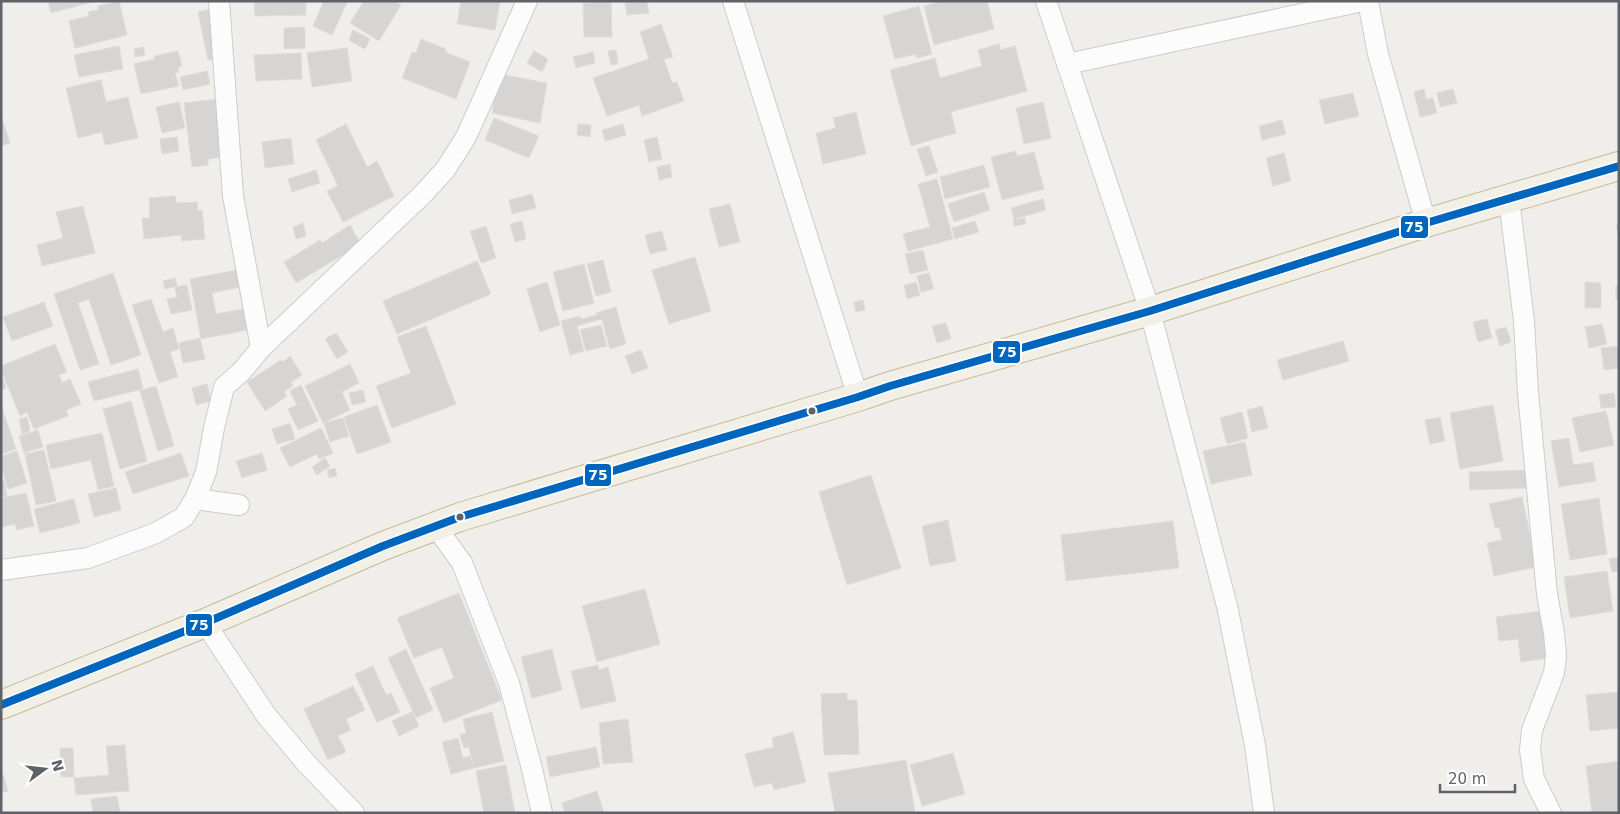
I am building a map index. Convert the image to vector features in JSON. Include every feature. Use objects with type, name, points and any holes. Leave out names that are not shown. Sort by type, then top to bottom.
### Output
[{"type":"highway","points":[[1,705],[205,623],[383,546],[460,517],[899,383],[1150,311],[1426,223],[1619,166]]},
{"type":"street","points":[[219,1],[233,196],[261,348]]},
{"type":"street","points":[[1,570],[88,558],[156,533],[184,517],[195,499],[206,472],[224,387],[242,371],[261,348],[402,215],[445,170],[466,137],[527,1]]},
{"type":"street","points":[[733,1],[858,397]]},
{"type":"street","points":[[1046,1],[1150,311],[1226,606],[1255,745],[1264,813]]},
{"type":"street","points":[[1068,64],[1363,1]]},
{"type":"street","points":[[1368,1],[1378,54],[1426,223]]},
{"type":"street","points":[[1509,199],[1524,321],[1529,403],[1547,594],[1556,656],[1554,673],[1532,730],[1530,750],[1534,779],[1551,813]]},
{"type":"street","points":[[195,499],[238,505]]},
{"type":"street","points":[[436,527],[462,563],[509,683],[542,813]]},
{"type":"street","points":[[205,623],[266,715],[306,763],[354,813]]},
{"type":"building","points":[[48,1],[96,1],[51,13]]},
{"type":"building","points":[[119,1],[127,35],[75,48],[69,21],[89,16],[88,12],[98,10],[98,6]]},
{"type":"building","points":[[254,1],[306,1],[306,15],[255,16]]},
{"type":"building","points":[[324,1],[348,1],[332,35],[313,26]]},
{"type":"building","points":[[364,1],[394,1],[401,5],[379,41],[350,23]]},
{"type":"building","points":[[461,1],[500,1],[495,30],[457,24]]},
{"type":"building","points":[[647,1],[649,13],[627,15],[625,3]]},
{"type":"building","points":[[942,1],[987,1],[994,29],[934,45],[924,6]]},
{"type":"building","points":[[611,2],[612,37],[584,37],[583,3]]},
{"type":"building","points":[[919,6],[932,54],[917,58],[916,54],[895,59],[883,16]]},
{"type":"building","points":[[212,9],[222,58],[208,60],[198,12]]},
{"type":"building","points":[[661,24],[673,57],[664,59],[672,83],[677,82],[684,101],[642,116],[639,105],[607,116],[593,78],[649,59],[640,32]]},
{"type":"building","points":[[305,27],[305,48],[284,49],[284,28]]},
{"type":"building","points":[[353,30],[370,39],[365,49],[349,40]]},
{"type":"building","points":[[421,39],[446,49],[445,52],[470,62],[456,99],[402,78],[412,52],[416,53]]},
{"type":"building","points":[[999,44],[1001,50],[1015,46],[1027,91],[951,112],[956,133],[911,146],[890,70],[935,58],[940,78],[982,66],[978,50]]},
{"type":"building","points":[[119,46],[123,69],[79,77],[74,55]]},
{"type":"building","points":[[143,47],[145,55],[135,57],[134,49]]},
{"type":"building","points":[[347,48],[352,81],[312,87],[307,53]]},
{"type":"building","points":[[616,50],[618,64],[611,65],[608,51]]},
{"type":"building","points":[[178,51],[182,66],[178,67],[179,72],[175,73],[179,86],[141,94],[134,64],[155,59],[154,56]]},
{"type":"building","points":[[534,51],[548,59],[542,72],[527,63]]},
{"type":"building","points":[[593,52],[595,63],[576,68],[573,57]]},
{"type":"building","points":[[301,53],[302,79],[256,81],[254,55]]},
{"type":"building","points":[[207,71],[210,84],[183,90],[180,77]]},
{"type":"building","points":[[499,74],[547,83],[540,123],[492,113]]},
{"type":"building","points":[[101,80],[106,102],[128,97],[138,138],[105,145],[102,132],[78,138],[66,88]]},
{"type":"building","points":[[1424,89],[1426,99],[1433,98],[1437,113],[1420,117],[1414,92]]},
{"type":"building","points":[[1453,89],[1457,103],[1440,107],[1437,93]]},
{"type":"building","points":[[1353,93],[1359,116],[1325,124],[1319,100]]},
{"type":"building","points":[[218,99],[225,157],[208,159],[208,165],[192,167],[184,103]]},
{"type":"building","points":[[179,102],[185,128],[162,133],[156,107]]},
{"type":"building","points":[[1043,102],[1051,138],[1024,144],[1016,108]]},
{"type":"building","points":[[856,112],[866,154],[823,164],[816,133],[836,128],[833,118]]},
{"type":"building","points":[[1,116],[10,143],[1,146]]},
{"type":"building","points":[[494,118],[539,136],[529,158],[485,140]]},
{"type":"building","points":[[1282,120],[1286,134],[1262,140],[1259,126]]},
{"type":"building","points":[[346,124],[367,167],[377,161],[394,196],[343,222],[327,191],[338,186],[316,140]]},
{"type":"building","points":[[578,124],[591,125],[590,137],[577,135]]},
{"type":"building","points":[[623,124],[626,135],[605,141],[602,130]]},
{"type":"building","points":[[177,137],[179,151],[162,154],[160,139]]},
{"type":"building","points":[[657,137],[662,159],[649,162],[644,140]]},
{"type":"building","points":[[291,138],[294,164],[265,168],[262,142]]},
{"type":"building","points":[[929,146],[938,172],[926,176],[917,149]]},
{"type":"building","points":[[1016,151],[1017,156],[1034,152],[1044,189],[1002,200],[991,157]]},
{"type":"building","points":[[1284,153],[1291,181],[1273,186],[1266,158]]},
{"type":"building","points":[[670,164],[672,177],[659,180],[657,167]]},
{"type":"building","points":[[984,165],[990,187],[945,199],[940,177]]},
{"type":"building","points":[[316,170],[320,183],[292,192],[288,179]]},
{"type":"building","points":[[937,179],[953,239],[908,251],[903,234],[930,227],[918,184]]},
{"type":"building","points":[[984,192],[990,210],[954,222],[948,204]]},
{"type":"building","points":[[532,194],[536,208],[512,214],[509,200]]},
{"type":"building","points":[[175,196],[176,203],[197,202],[198,211],[202,210],[205,239],[181,241],[181,235],[144,239],[142,218],[150,218],[149,198]]},
{"type":"building","points":[[1043,199],[1046,210],[1014,219],[1011,208]]},
{"type":"building","points":[[730,204],[740,242],[719,247],[709,209]]},
{"type":"building","points":[[83,206],[95,253],[42,266],[37,245],[63,238],[56,212]]},
{"type":"building","points":[[1025,218],[1026,224],[1014,226],[1013,220]]},
{"type":"building","points":[[522,221],[526,239],[515,242],[510,224]]},
{"type":"building","points":[[975,221],[979,232],[955,239],[952,228]]},
{"type":"building","points":[[303,223],[306,236],[296,239],[293,227]]},
{"type":"building","points":[[350,225],[361,244],[296,283],[284,262],[320,240],[322,243]]},
{"type":"building","points":[[1616,225],[1619,225],[1619,240]]},
{"type":"building","points":[[486,226],[496,258],[481,263],[470,231]]},
{"type":"building","points":[[662,231],[667,250],[650,254],[645,235]]},
{"type":"building","points":[[923,250],[928,270],[910,274],[905,254]]},
{"type":"building","points":[[695,257],[711,311],[669,324],[652,270]]},
{"type":"building","points":[[603,260],[611,292],[596,296],[587,264]]},
{"type":"building","points":[[477,261],[491,294],[397,334],[383,301]]},
{"type":"building","points":[[584,264],[594,303],[563,311],[553,272]]},
{"type":"building","points":[[242,269],[245,286],[212,293],[216,314],[248,308],[253,329],[201,339],[190,279]]},
{"type":"building","points":[[113,273],[141,355],[111,365],[89,299],[78,303],[99,364],[80,370],[54,294]]},
{"type":"building","points":[[929,273],[934,289],[921,292],[917,276]]},
{"type":"building","points":[[175,278],[177,286],[165,289],[163,281]]},
{"type":"building","points":[[547,282],[560,325],[540,332],[527,289]]},
{"type":"building","points":[[916,282],[920,295],[907,299],[904,285]]},
{"type":"building","points":[[1585,282],[1601,283],[1601,308],[1585,308]]},
{"type":"building","points":[[187,285],[192,310],[171,314],[167,299],[177,297],[175,287]]},
{"type":"building","points":[[1616,285],[1619,285],[1619,300],[1616,300]]},
{"type":"building","points":[[151,299],[163,332],[173,328],[179,349],[170,352],[178,377],[159,383],[132,305]]},
{"type":"building","points":[[863,300],[865,310],[856,312],[854,302]]},
{"type":"building","points":[[44,302],[53,326],[12,341],[3,317]]},
{"type":"building","points":[[616,307],[626,344],[610,349],[602,319],[577,326],[584,351],[570,355],[561,321],[580,316],[581,319],[597,315],[596,313]]},
{"type":"building","points":[[1487,319],[1492,338],[1478,342],[1473,322]]},
{"type":"building","points":[[946,323],[951,339],[937,343],[932,326]]},
{"type":"building","points":[[1602,324],[1607,344],[1589,348],[1585,327]]},
{"type":"building","points":[[601,325],[607,346],[586,351],[580,330]]},
{"type":"building","points":[[426,326],[456,404],[392,428],[376,386],[411,373],[397,337]]},
{"type":"building","points":[[1506,327],[1511,342],[1500,346],[1495,330]]},
{"type":"building","points":[[336,333],[348,352],[337,359],[325,339]]},
{"type":"building","points":[[200,338],[205,359],[183,363],[179,343]]},
{"type":"building","points":[[1343,341],[1349,361],[1283,380],[1277,360]]},
{"type":"building","points":[[55,344],[67,372],[59,375],[62,383],[70,379],[81,404],[66,410],[68,416],[34,429],[27,412],[20,416],[1,366]]},
{"type":"building","points":[[1619,346],[1619,368],[1604,370],[1601,348]]},
{"type":"building","points":[[641,350],[648,368],[632,374],[625,356]]},
{"type":"building","points":[[290,356],[302,375],[291,382],[293,386],[284,392],[287,396],[265,411],[247,382],[281,360],[283,362]]},
{"type":"building","points":[[350,364],[359,383],[342,392],[350,410],[323,423],[305,386]]},
{"type":"building","points":[[138,369],[143,389],[94,401],[88,382]]},
{"type":"building","points":[[1,373],[6,388],[1,390]]},
{"type":"building","points":[[207,384],[211,401],[196,405],[192,388]]},
{"type":"building","points":[[301,385],[318,421],[298,430],[288,409],[297,405],[290,391]]},
{"type":"building","points":[[156,386],[174,446],[158,451],[140,391]]},
{"type":"building","points":[[363,390],[366,402],[352,405],[349,393]]},
{"type":"building","points":[[1614,393],[1616,407],[1601,408],[1599,395]]},
{"type":"building","points":[[131,401],[147,461],[120,469],[103,409]]},
{"type":"building","points":[[1,405],[16,449],[1,454]]},
{"type":"building","points":[[377,405],[391,442],[357,454],[344,417]]},
{"type":"building","points":[[1493,405],[1503,461],[1460,469],[1450,413]]},
{"type":"building","points":[[1262,406],[1268,428],[1252,432],[1247,410]]},
{"type":"building","points":[[1606,411],[1614,445],[1580,452],[1572,418]]},
{"type":"building","points":[[1242,412],[1248,438],[1227,444],[1220,418]]},
{"type":"building","points":[[27,417],[30,431],[22,434],[19,419]]},
{"type":"building","points":[[1440,417],[1445,441],[1430,444],[1425,420]]},
{"type":"building","points":[[343,418],[349,436],[330,442],[324,423]]},
{"type":"building","points":[[290,423],[295,439],[277,444],[272,429]]},
{"type":"building","points":[[321,428],[333,453],[319,459],[317,454],[290,467],[280,448]]},
{"type":"building","points":[[38,430],[43,447],[24,453],[19,436]]},
{"type":"building","points":[[102,433],[114,486],[98,490],[91,460],[51,469],[46,445]]},
{"type":"building","points":[[1569,438],[1573,465],[1593,462],[1596,481],[1559,487],[1551,441]]},
{"type":"building","points":[[1245,442],[1252,475],[1211,484],[1203,451]]},
{"type":"building","points":[[44,450],[56,501],[36,505],[25,454]]},
{"type":"building","points":[[17,451],[27,483],[8,489],[1,467],[1,456]]},
{"type":"building","points":[[181,453],[189,476],[133,494],[125,472]]},
{"type":"building","points":[[262,453],[267,470],[242,478],[236,461]]},
{"type":"building","points":[[325,458],[330,466],[317,475],[312,467]]},
{"type":"building","points":[[335,468],[337,476],[329,478],[327,470]]},
{"type":"building","points":[[1533,470],[1534,488],[1470,490],[1469,472]]},
{"type":"building","points":[[871,475],[901,568],[847,585],[819,492]]},
{"type":"building","points":[[4,480],[7,496],[1,497],[1,481]]},
{"type":"building","points":[[116,488],[121,510],[94,517],[88,494]]},
{"type":"building","points":[[26,493],[34,526],[17,530],[15,524],[1,527],[1,498]]},
{"type":"building","points":[[1522,497],[1537,567],[1494,576],[1487,543],[1502,540],[1499,527],[1495,528],[1489,504]]},
{"type":"building","points":[[1599,498],[1607,554],[1570,560],[1561,504]]},
{"type":"building","points":[[74,499],[80,523],[40,533],[34,509]]},
{"type":"building","points":[[948,520],[956,561],[930,566],[922,526]]},
{"type":"building","points":[[1173,521],[1179,568],[1066,581],[1061,535]]},
{"type":"building","points":[[1619,557],[1619,571],[1612,572],[1609,559]]},
{"type":"building","points":[[1607,571],[1613,611],[1570,618],[1564,577]]},
{"type":"building","points":[[645,589],[660,644],[597,662],[582,606]]},
{"type":"building","points":[[459,593],[502,700],[444,723],[430,688],[454,678],[442,647],[414,658],[397,618]]},
{"type":"building","points":[[1548,610],[1555,657],[1521,662],[1518,639],[1499,641],[1496,617]]},
{"type":"building","points":[[406,649],[433,710],[416,718],[388,658]]},
{"type":"building","points":[[552,649],[562,690],[532,698],[521,657]]},
{"type":"building","points":[[598,665],[599,670],[608,667],[616,701],[581,709],[571,671]]},
{"type":"building","points":[[373,666],[386,695],[391,693],[400,712],[377,722],[355,674]]},
{"type":"building","points":[[353,686],[365,710],[346,719],[351,730],[338,736],[346,752],[328,760],[304,709]]},
{"type":"building","points":[[1619,692],[1619,728],[1590,731],[1586,695]]},
{"type":"building","points":[[847,693],[847,700],[857,700],[859,754],[824,755],[821,694]]},
{"type":"building","points":[[412,712],[419,726],[399,736],[392,721]]},
{"type":"building","points":[[492,712],[504,761],[474,768],[469,747],[464,748],[460,735],[466,733],[463,719]]},
{"type":"building","points":[[628,719],[633,762],[603,764],[599,723]]},
{"type":"building","points":[[793,732],[806,782],[774,790],[772,783],[754,787],[745,754],[774,747],[772,738]]},
{"type":"building","points":[[458,738],[463,758],[470,756],[474,768],[451,774],[442,742]]},
{"type":"building","points":[[125,745],[129,791],[76,795],[74,778],[109,775],[106,746]]},
{"type":"building","points":[[596,747],[600,767],[550,777],[546,757]]},
{"type":"building","points":[[60,748],[73,748],[74,777],[61,777]]},
{"type":"building","points":[[953,753],[965,794],[922,806],[910,765]]},
{"type":"building","points":[[906,760],[915,812],[835,813],[828,773]]},
{"type":"building","points":[[1619,761],[1619,813],[1592,813],[1586,766]]},
{"type":"building","points":[[506,765],[515,813],[484,813],[476,771]]},
{"type":"building","points":[[1,774],[3,774],[8,791],[1,793]]},
{"type":"building","points":[[597,791],[604,813],[565,813],[562,803]]},
{"type":"building","points":[[117,796],[120,813],[93,813],[91,799]]},
{"type":"transit line","name":"75","points":[[1,705],[205,623],[383,546],[460,517],[890,386],[1150,311],[1426,223],[1619,166]]}]
